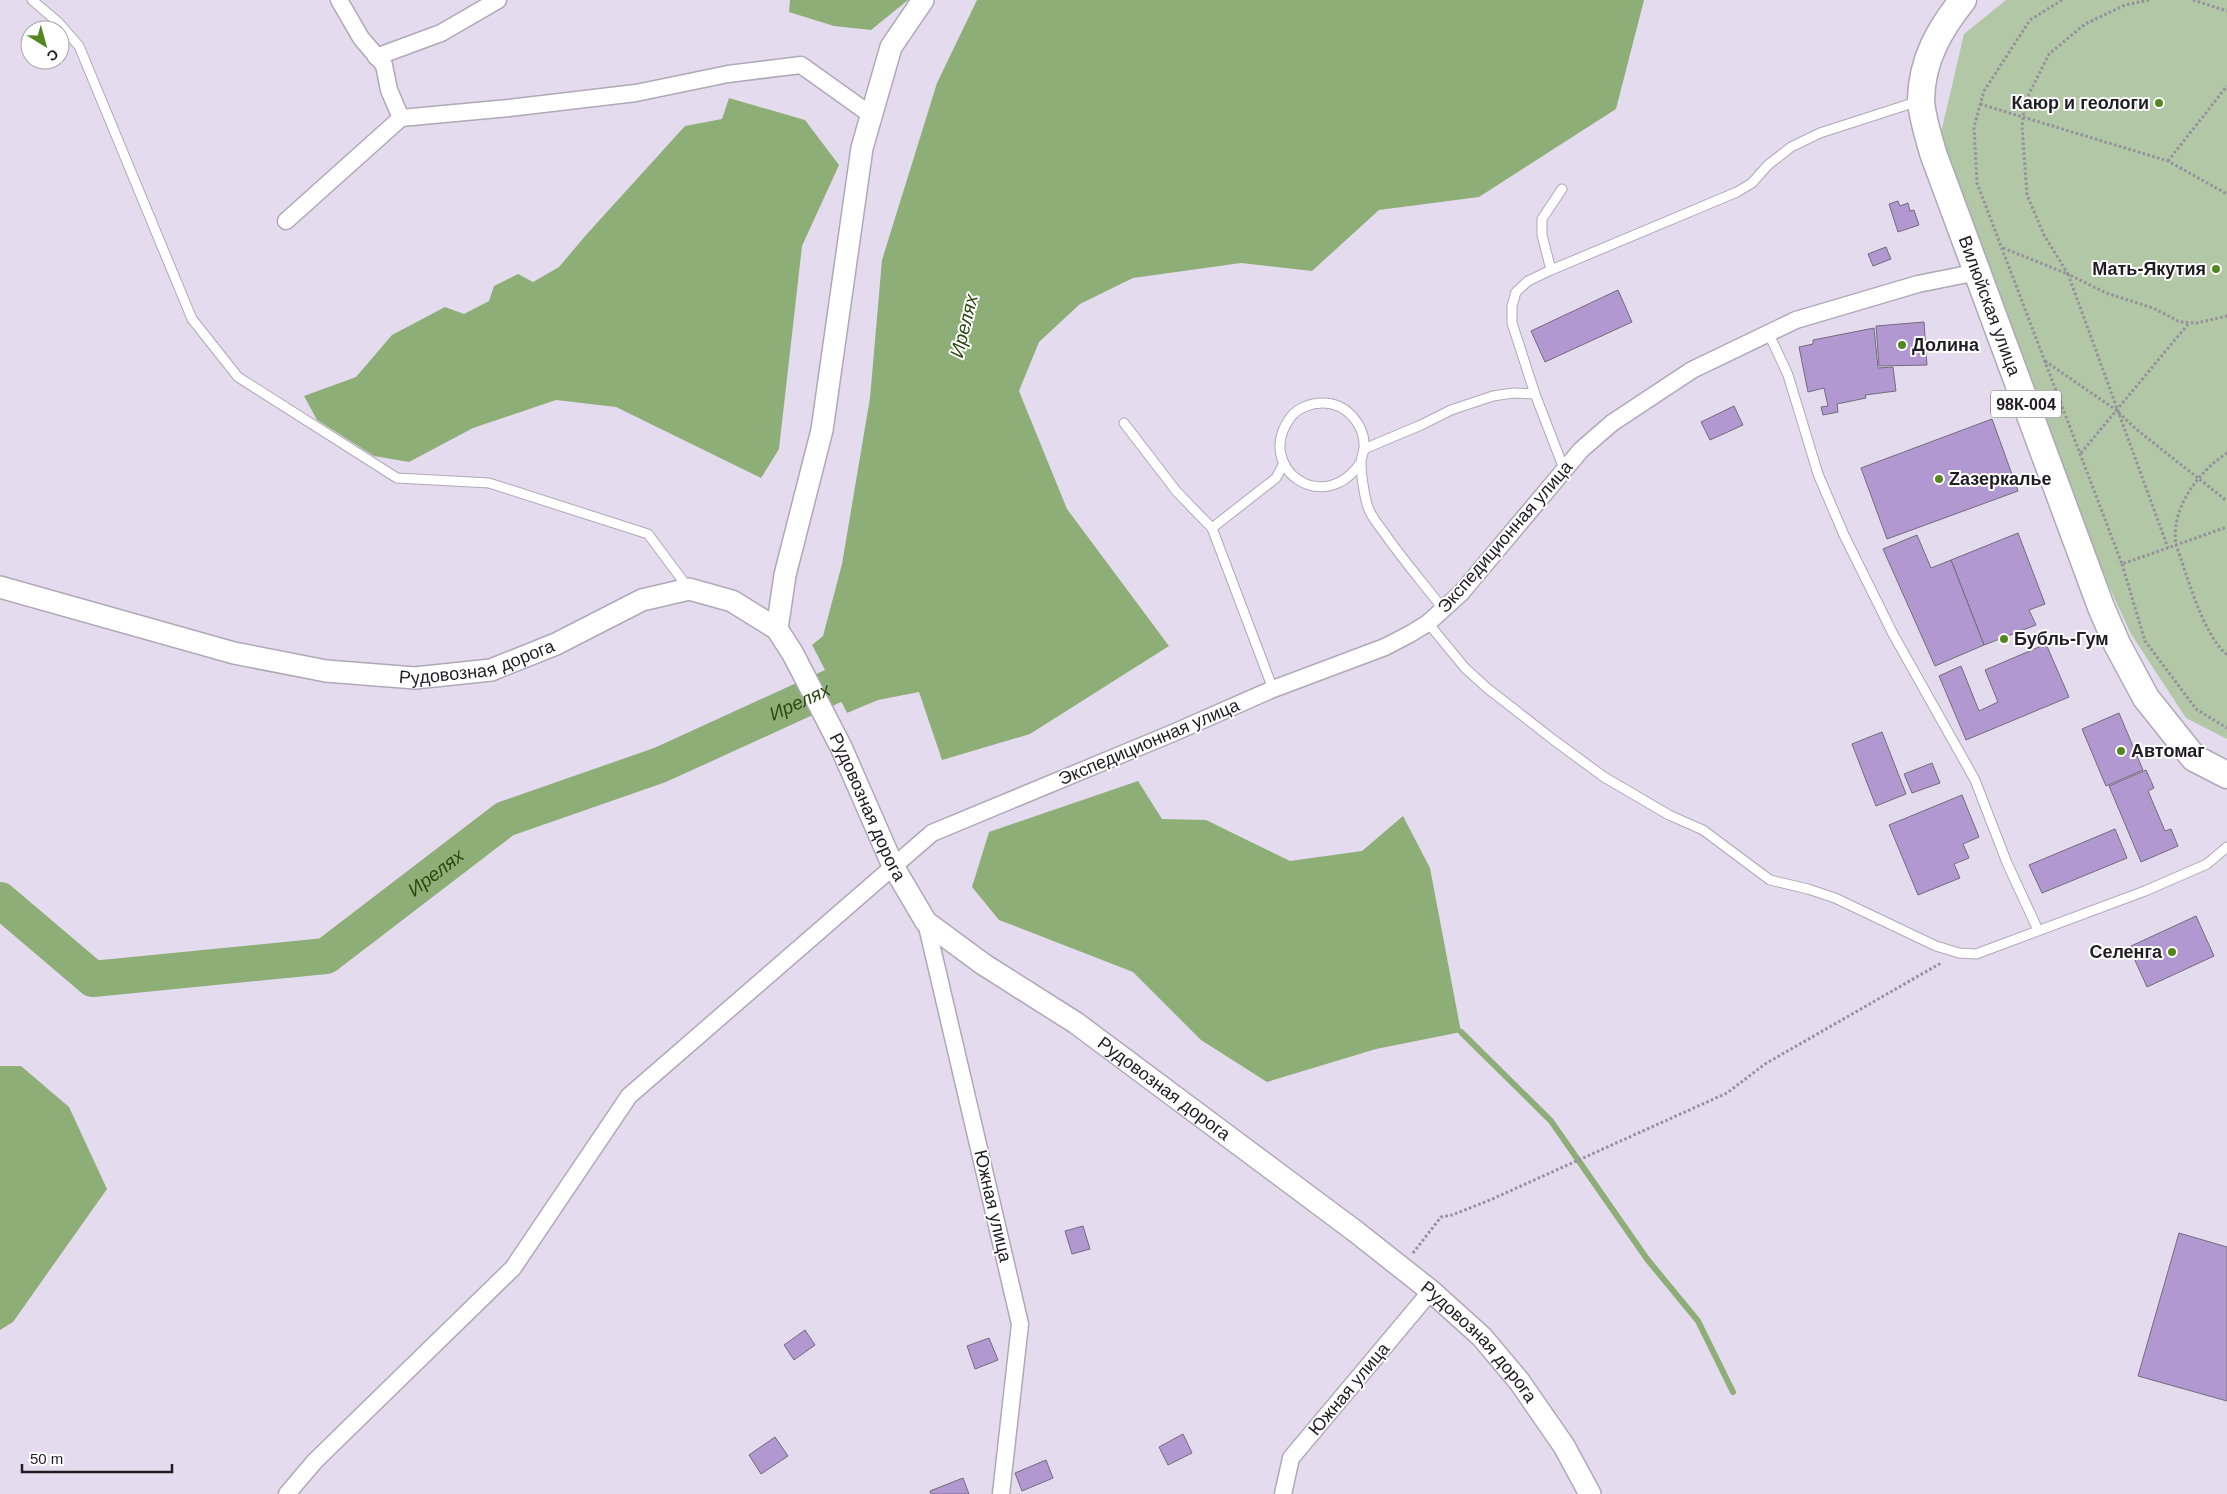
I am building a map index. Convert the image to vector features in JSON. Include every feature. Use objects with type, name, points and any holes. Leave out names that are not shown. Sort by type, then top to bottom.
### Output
[{"type":"main road","name":"Вилюйская улица","points":[[1963,0],[1934,42],[1927,65],[1921,101],[1933,153],[2101,607],[2117,644],[2146,698],[2194,758],[2227,775]]},
{"type":"street","points":[[339,0],[361,38],[384,66],[389,90],[401,118]]},
{"type":"street","points":[[376,56],[441,33],[498,0]]},
{"type":"street","points":[[777,629],[786,575],[822,430],[862,148],[891,47],[923,0]]},
{"type":"street","points":[[286,221],[401,118],[636,93],[728,74],[802,64],[871,115]]},
{"type":"street","name":"Экспедиционная улица","points":[[287,1494],[315,1461],[512,1268],[629,1096],[932,833],[1164,737],[1273,689],[1385,647],[1428,622],[1461,593],[1564,469],[1612,422],[1692,370],[1796,320],[1918,284],[1978,272]]},
{"type":"street","name":"Рудовозная дорога","points":[[0,586],[234,653],[326,672],[415,678],[491,670],[556,644],[642,600],[689,589],[732,601],[777,629],[793,654],[828,723],[893,866],[926,922],[983,964],[1076,1023],[1431,1290],[1482,1337],[1519,1381],[1564,1446],[1590,1494]]},
{"type":"street","name":"Южная улица","points":[[926,922],[1020,1324],[1001,1494]]},
{"type":"street","name":"Южная улица","points":[[1283,1494],[1291,1458],[1431,1290]]},
{"type":"lane","points":[[32,0],[58,22],[79,46],[192,319],[238,377],[397,478],[489,483],[648,534],[689,589]]},
{"type":"lane","points":[[1564,469],[1535,394],[1512,323],[1512,306],[1516,292],[1528,281],[1551,270],[1737,192],[1752,183],[1768,165],[1791,147],[1820,133],[1921,101]]},
{"type":"lane","points":[[1551,270],[1542,235],[1542,219],[1562,189]]},
{"type":"lane","points":[[1768,332],[1788,375],[1818,474],[1844,534],[1893,634],[1976,780],[2007,863],[2038,930]]},
{"type":"lane","points":[[1364,450],[1422,425],[1451,410],[1492,396],[1535,394]]},
{"type":"lane","points":[[1315,403],[1328,403],[1340,407],[1351,414],[1359,424],[1363,436],[1364,450],[1361,462],[1353,474],[1342,482],[1329,487],[1316,487],[1303,483],[1292,475],[1284,463],[1280,451],[1280,438],[1284,426],[1292,415],[1302,408],[1315,403]]},
{"type":"lane","points":[[1124,423],[1177,492],[1212,528],[1273,689]]},
{"type":"lane","points":[[1361,462],[1369,511],[1398,552],[1443,609]]},
{"type":"lane","points":[[1212,528],[1276,478],[1284,463]]},
{"type":"lane","points":[[1428,622],[1446,647],[1482,683],[1604,777],[1669,815],[1703,830],[1770,880],[1835,898],[1936,946],[1959,953],[1976,954],[2145,891],[2207,864],[2227,847]]},
{"type":"path","points":[[2062,0],[2030,20],[1984,91],[1974,127],[1977,183],[2122,564],[2145,641],[2196,709],[2227,728]]},
{"type":"path","points":[[2148,0],[2125,5],[2085,24],[2049,54],[2025,102],[2023,117],[2027,195],[2044,235],[2068,274],[2116,410],[2168,548]]},
{"type":"path","points":[[2193,0],[2227,11]]},
{"type":"path","points":[[2168,162],[2227,86]]},
{"type":"path","points":[[1980,104],[2168,162],[2227,194]]},
{"type":"path","points":[[2002,248],[2068,274],[2106,293],[2153,308],[2180,322],[2197,323],[2226,316],[2227,322]]},
{"type":"path","points":[[2080,454],[2189,323]]},
{"type":"path","points":[[2045,361],[2116,410],[2136,429],[2227,501]]},
{"type":"path","points":[[2227,453],[2198,479],[2186,497],[2177,518],[2174,532],[2176,545],[2206,624],[2220,649],[2227,655]]},
{"type":"path","points":[[2122,564],[2227,527]]},
{"type":"path","points":[[1421,1244],[1441,1217],[1452,1215],[1490,1200],[1727,1093],[1765,1064],[1959,953]]},
{"type":"shaded area","points":[[2006,0],[2227,0],[2227,739],[2186,718],[2131,634],[2099,565],[1940,137],[1964,34]]},
{"type":"water","points":[[790,0],[908,0],[871,30],[834,26],[789,12]]},
{"type":"water","points":[[977,0],[1644,0],[1616,109],[1479,197],[1379,210],[1312,271],[1241,263],[1133,278],[1080,304],[1039,342],[1019,391],[1067,509],[1169,646],[1030,734],[942,760],[919,692],[878,700],[847,713],[812,645],[823,636],[842,564],[870,398],[882,260],[937,83]]},
{"type":"water","points":[[729,98],[805,120],[839,165],[802,246],[779,449],[761,478],[616,407],[556,400],[473,428],[409,462],[374,456],[317,420],[304,396],[356,377],[392,335],[445,307],[464,314],[489,301],[494,286],[518,274],[533,282],[559,267],[685,126],[722,119]]},
{"type":"water","points":[[1138,781],[1162,819],[1206,820],[1290,861],[1362,851],[1403,816],[1430,868],[1461,1032],[1376,1049],[1267,1082],[1201,1040],[1133,972],[999,920],[972,887],[989,832]]},
{"type":"water","points":[[0,1066],[21,1066],[69,1107],[107,1189],[13,1322],[0,1330]]},
{"type":"pier","points":[[812,645],[847,713],[845,714],[810,646]]},
{"type":"building","points":[[1898,201],[1900,206],[1908,203],[1910,211],[1914,210],[1919,225],[1898,232],[1889,204]]},
{"type":"building","points":[[1886,247],[1891,259],[1873,266],[1868,254]]},
{"type":"building","points":[[1618,290],[1632,322],[1545,362],[1531,331]]},
{"type":"building","name":"Долина","points":[[1924,322],[1927,365],[1879,366],[1876,326]]},
{"type":"building","points":[[1874,328],[1878,368],[1893,367],[1896,391],[1865,395],[1866,398],[1837,404],[1838,412],[1823,415],[1821,407],[1828,406],[1824,388],[1808,392],[1799,347],[1813,344],[1813,340]]},
{"type":"building","points":[[1734,406],[1743,425],[1710,440],[1701,422]]},
{"type":"building","name":"Zазеркалье","points":[[1992,419],[2018,491],[1887,539],[1861,468]]},
{"type":"building","points":[[2018,533],[2045,604],[2029,610],[2036,625],[1984,645],[1951,560]]},
{"type":"building","points":[[1917,535],[1931,568],[1951,560],[1984,645],[1935,666],[1883,549]]},
{"type":"building","points":[[2046,644],[2069,697],[1966,740],[1939,676],[1961,666],[1979,711],[1998,702],[1985,670]]},
{"type":"building","points":[[2119,713],[2143,770],[2106,786],[2082,729]]},
{"type":"building","points":[[1882,732],[1906,794],[1876,806],[1852,744]]},
{"type":"building","points":[[1932,763],[1940,783],[1912,793],[1904,774]]},
{"type":"building","points":[[2146,770],[2154,788],[2148,791],[2165,831],[2171,829],[2178,846],[2141,862],[2109,786]]},
{"type":"building","points":[[1962,795],[1979,837],[1963,844],[1969,858],[1954,864],[1960,878],[1918,895],[1889,825]]},
{"type":"building","points":[[2115,829],[2127,858],[2042,893],[2029,865]]},
{"type":"building","name":"Селенга","points":[[2196,916],[2214,956],[2147,987],[2129,947]]},
{"type":"building","points":[[1083,1226],[1090,1249],[1072,1254],[1065,1231]]},
{"type":"building","points":[[2179,1233],[2227,1247],[2227,1401],[2138,1376]]},
{"type":"building","points":[[805,1330],[815,1345],[794,1360],[784,1345]]},
{"type":"building","points":[[989,1338],[998,1360],[975,1369],[967,1346]]},
{"type":"building","points":[[1183,1434],[1192,1453],[1168,1465],[1159,1447]]},
{"type":"building","points":[[775,1437],[788,1456],[761,1474],[749,1455]]},
{"type":"building","points":[[1046,1460],[1053,1478],[1022,1491],[1015,1473]]},
{"type":"building","points":[[963,1478],[969,1494],[931,1494],[930,1491]]},
{"type":"waterway","name":"Ирелях","points":[[0,900],[93,979],[326,956],[505,819],[660,765],[833,686],[877,661]]},
{"type":"waterway","points":[[1461,1032],[1551,1121],[1647,1259],[1698,1321],[1733,1392]]},
{"type":"place","name":"Каюр и геологи","points":[[2159,103]]},
{"type":"place","name":"Мать-Якутия","points":[[2216,269]]},
{"type":"place","name":"Долина","points":[[1902,345]]},
{"type":"place","name":"Zазеркалье","points":[[1939,479]]},
{"type":"place","name":"Бубль-Гум","points":[[2004,639]]},
{"type":"place","name":"Автомаг","points":[[2121,751]]},
{"type":"place","name":"Селенга","points":[[2172,952]]}]
